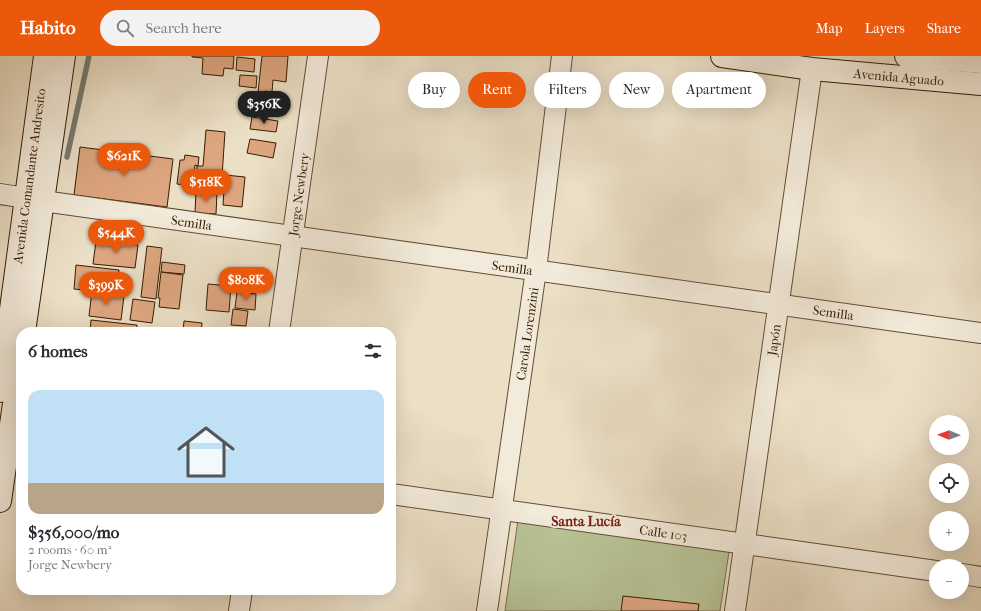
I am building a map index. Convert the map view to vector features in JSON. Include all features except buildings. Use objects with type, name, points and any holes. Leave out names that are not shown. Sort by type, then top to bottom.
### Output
[{"type":"main road","name":"Avenida Comandante Andresito","points":[[24,327],[45,56]]},
{"type":"main road","name":"Avenida Comandante Andresito","points":[[0,391],[35,199],[64,56]]},
{"type":"main road","name":"Avenida Aguado","points":[[722,56],[812,69],[981,84]]},
{"type":"main road","name":"Avenida Aguado","points":[[906,56],[981,62]]},
{"type":"main road","points":[[0,501],[15,440],[16,426]]},
{"type":"street","name":"Jorge Newbery","points":[[280,327],[318,56]]},
{"type":"street","name":"Carola Lorenzini","points":[[487,611],[536,270],[562,56]]},
{"type":"street","name":"Japón","points":[[735,611],[812,69]]},
{"type":"street","name":"Semilla","points":[[0,194],[293,237],[981,333]]},
{"type":"street","name":"Calle 103","points":[[396,495],[929,570]]},
{"type":"street","points":[[969,575],[981,577]]},
{"type":"street","points":[[240,611],[242,595]]},
{"type":"green space","points":[[518,520],[729,552],[720,611],[505,611]]},
{"type":"waterway","points":[[67,157],[89,56]]},
{"type":"district","name":"Santa Lucía","points":[[586,521]]}]
